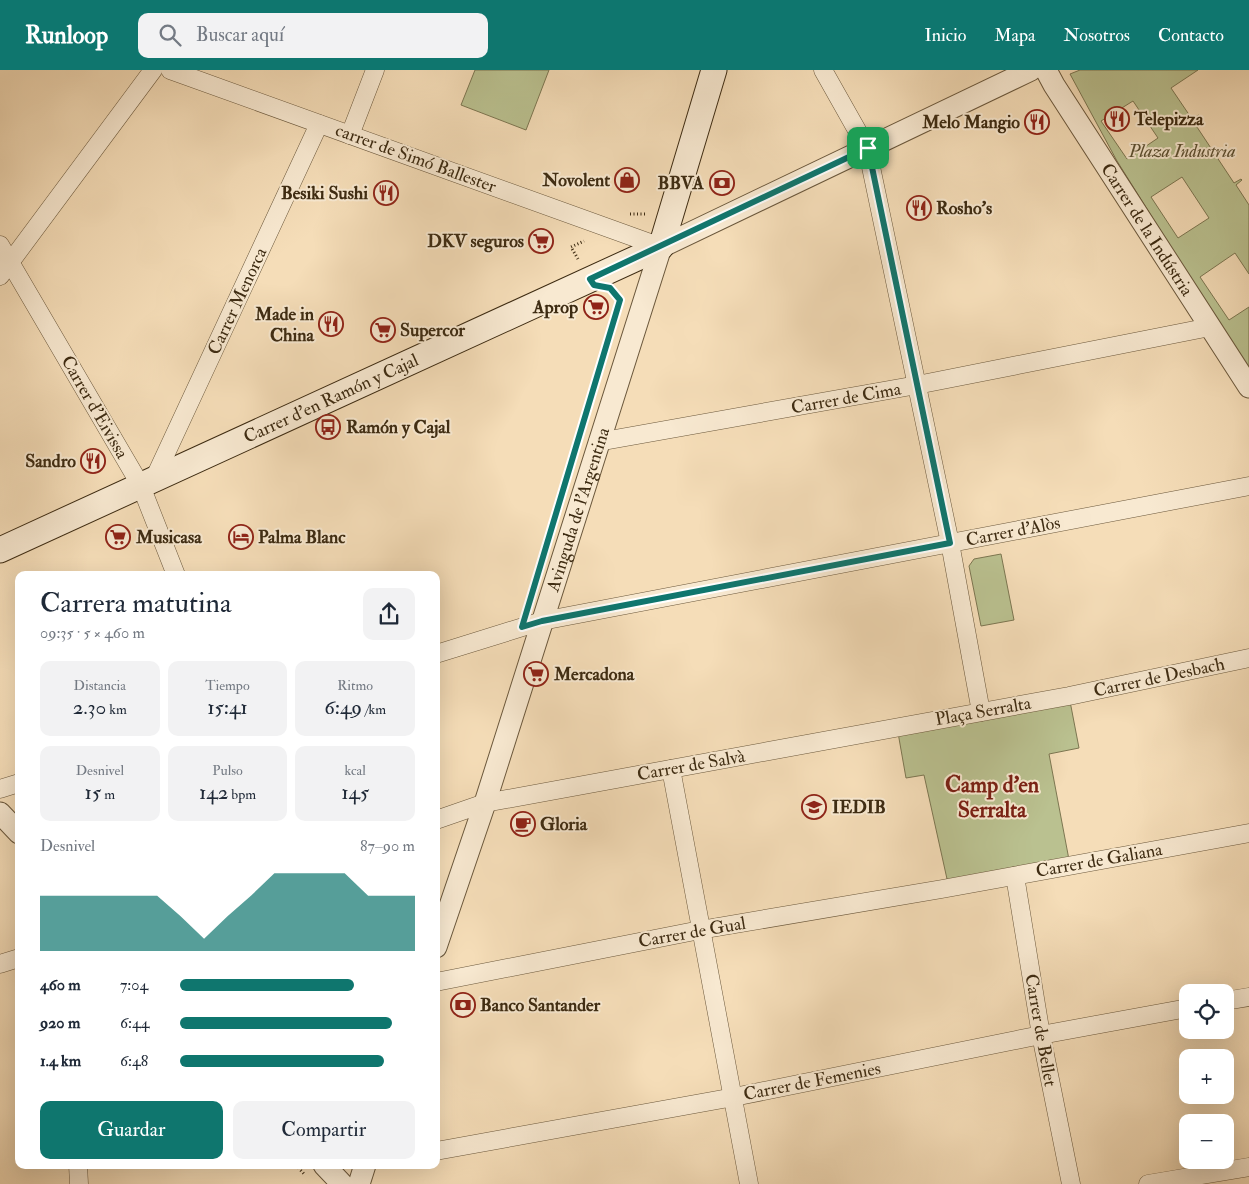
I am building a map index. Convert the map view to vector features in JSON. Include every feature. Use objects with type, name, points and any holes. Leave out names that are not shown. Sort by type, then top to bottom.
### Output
[{"type":"main road","name":"Avinguda de l'Argentina","points":[[661,247],[714,70]]},
{"type":"main road","name":"Carrer d'en Ramón y Cajal","points":[[0,550],[661,247]]},
{"type":"street","points":[[5,269],[153,70]]},
{"type":"street","name":"carrer de Simó Ballester","points":[[170,70],[661,247]]},
{"type":"street","points":[[350,135],[375,70]]},
{"type":"street","points":[[823,70],[868,148],[950,543],[981,712]]},
{"type":"street","points":[[661,247],[1030,70]]},
{"type":"street","name":"Carrer de la Indústria","points":[[1046,70],[1249,387]]},
{"type":"street","name":"Carrer Menorca","points":[[147,482],[319,124]]},
{"type":"street","name":"Carrer d'Eivissa","points":[[0,246],[5,269],[147,482],[175,571]]},
{"type":"street","name":"Avinguda de l'Argentina","points":[[440,935],[485,803],[661,247]]},
{"type":"street","name":"Carrer de Cima","points":[[598,442],[917,385],[1210,327]]},
{"type":"street","name":"Carrer d'Alòs","points":[[440,653],[542,621],[1249,486]]},
{"type":"street","name":"Carrer de Desbach","points":[[1069,696],[1249,658]]},
{"type":"street","name":"Plaça Serralta","points":[[896,727],[1069,696]]},
{"type":"street","name":"Carrer de Salvà","points":[[440,819],[485,803],[896,727]]},
{"type":"street","points":[[671,769],[749,1184]]},
{"type":"street","points":[[0,789],[15,784]]},
{"type":"street","points":[[0,813],[15,829]]},
{"type":"street","name":"Carrer de Galiana","points":[[949,888],[1249,833]]},
{"type":"street","name":"Carrer de Bellet","points":[[1015,876],[1041,1035],[1071,1184]]},
{"type":"street","name":"Carrer de Gual","points":[[440,981],[700,930],[949,888]]},
{"type":"street","points":[[0,964],[15,959]]},
{"type":"street","points":[[1234,1000],[1249,997]]},
{"type":"street","name":"Carrer de Femenies","points":[[440,1151],[734,1097],[1041,1035],[1179,1010]]},
{"type":"street","points":[[1148,1184],[1249,1167]]},
{"type":"street","points":[[78,1169],[79,1184]]},
{"type":"street","points":[[328,1169],[342,1184]]},
{"type":"path","points":[[590,279],[571,248],[630,214],[647,214],[648,210]]},
{"type":"green space","points":[[475,70],[549,70],[526,130],[461,105]]},
{"type":"green space","name":"Plaza Industria","points":[[1080,70],[1198,70],[1171,88],[1192,119],[1199,115],[1193,121],[1234,183],[1242,180],[1236,185],[1249,205],[1249,274],[1235,253],[1200,277],[1229,320],[1249,307],[1249,372],[1117,161],[1070,74]],"holes":[[[1133,101],[1158,138],[1127,159],[1101,121]],[[1182,177],[1209,218],[1178,238],[1151,197]]]},
{"type":"green space","points":[[1001,554],[1014,620],[981,626],[969,566],[974,559]]},
{"type":"green space","points":[[1069,696],[1079,748],[1049,754],[1070,865],[949,888],[924,775],[906,778],[897,727]]},
{"type":"place","name":"Telepizza","points":[[1117,119]]},
{"type":"place","name":"Melo Mangio","points":[[1037,122]]},
{"type":"place","name":"Novolent","points":[[627,180]]},
{"type":"place","name":"BBVA","points":[[722,183]]},
{"type":"place","name":"Besiki Sushi","points":[[386,193]]},
{"type":"place","name":"Rosho's","points":[[919,208]]},
{"type":"place","name":"DKV seguros","points":[[541,241]]},
{"type":"place","name":"Aprop","points":[[596,307]]},
{"type":"place","name":"Made in China","points":[[331,324]]},
{"type":"place","name":"Supercor","points":[[383,330]]},
{"type":"place","name":"Ramón y Cajal","points":[[328,427]]},
{"type":"place","name":"Sandro","points":[[93,461]]},
{"type":"place","name":"Musicasa","points":[[118,537]]},
{"type":"place","name":"Palma Blanc","points":[[241,537]]},
{"type":"place","name":"Mercadona","points":[[536,674]]},
{"type":"place","name":"IEDIB","points":[[814,807]]},
{"type":"place","name":"Gloria","points":[[523,824]]},
{"type":"place","name":"Banco Santander","points":[[463,1005]]},
{"type":"district","name":"Camp d'en Serralta","points":[[992,796]]},
{"type":"route","points":[[868,148],[950,543],[542,621],[522,627],[620,300],[610,288],[594,285],[590,279],[868,148]]}]
